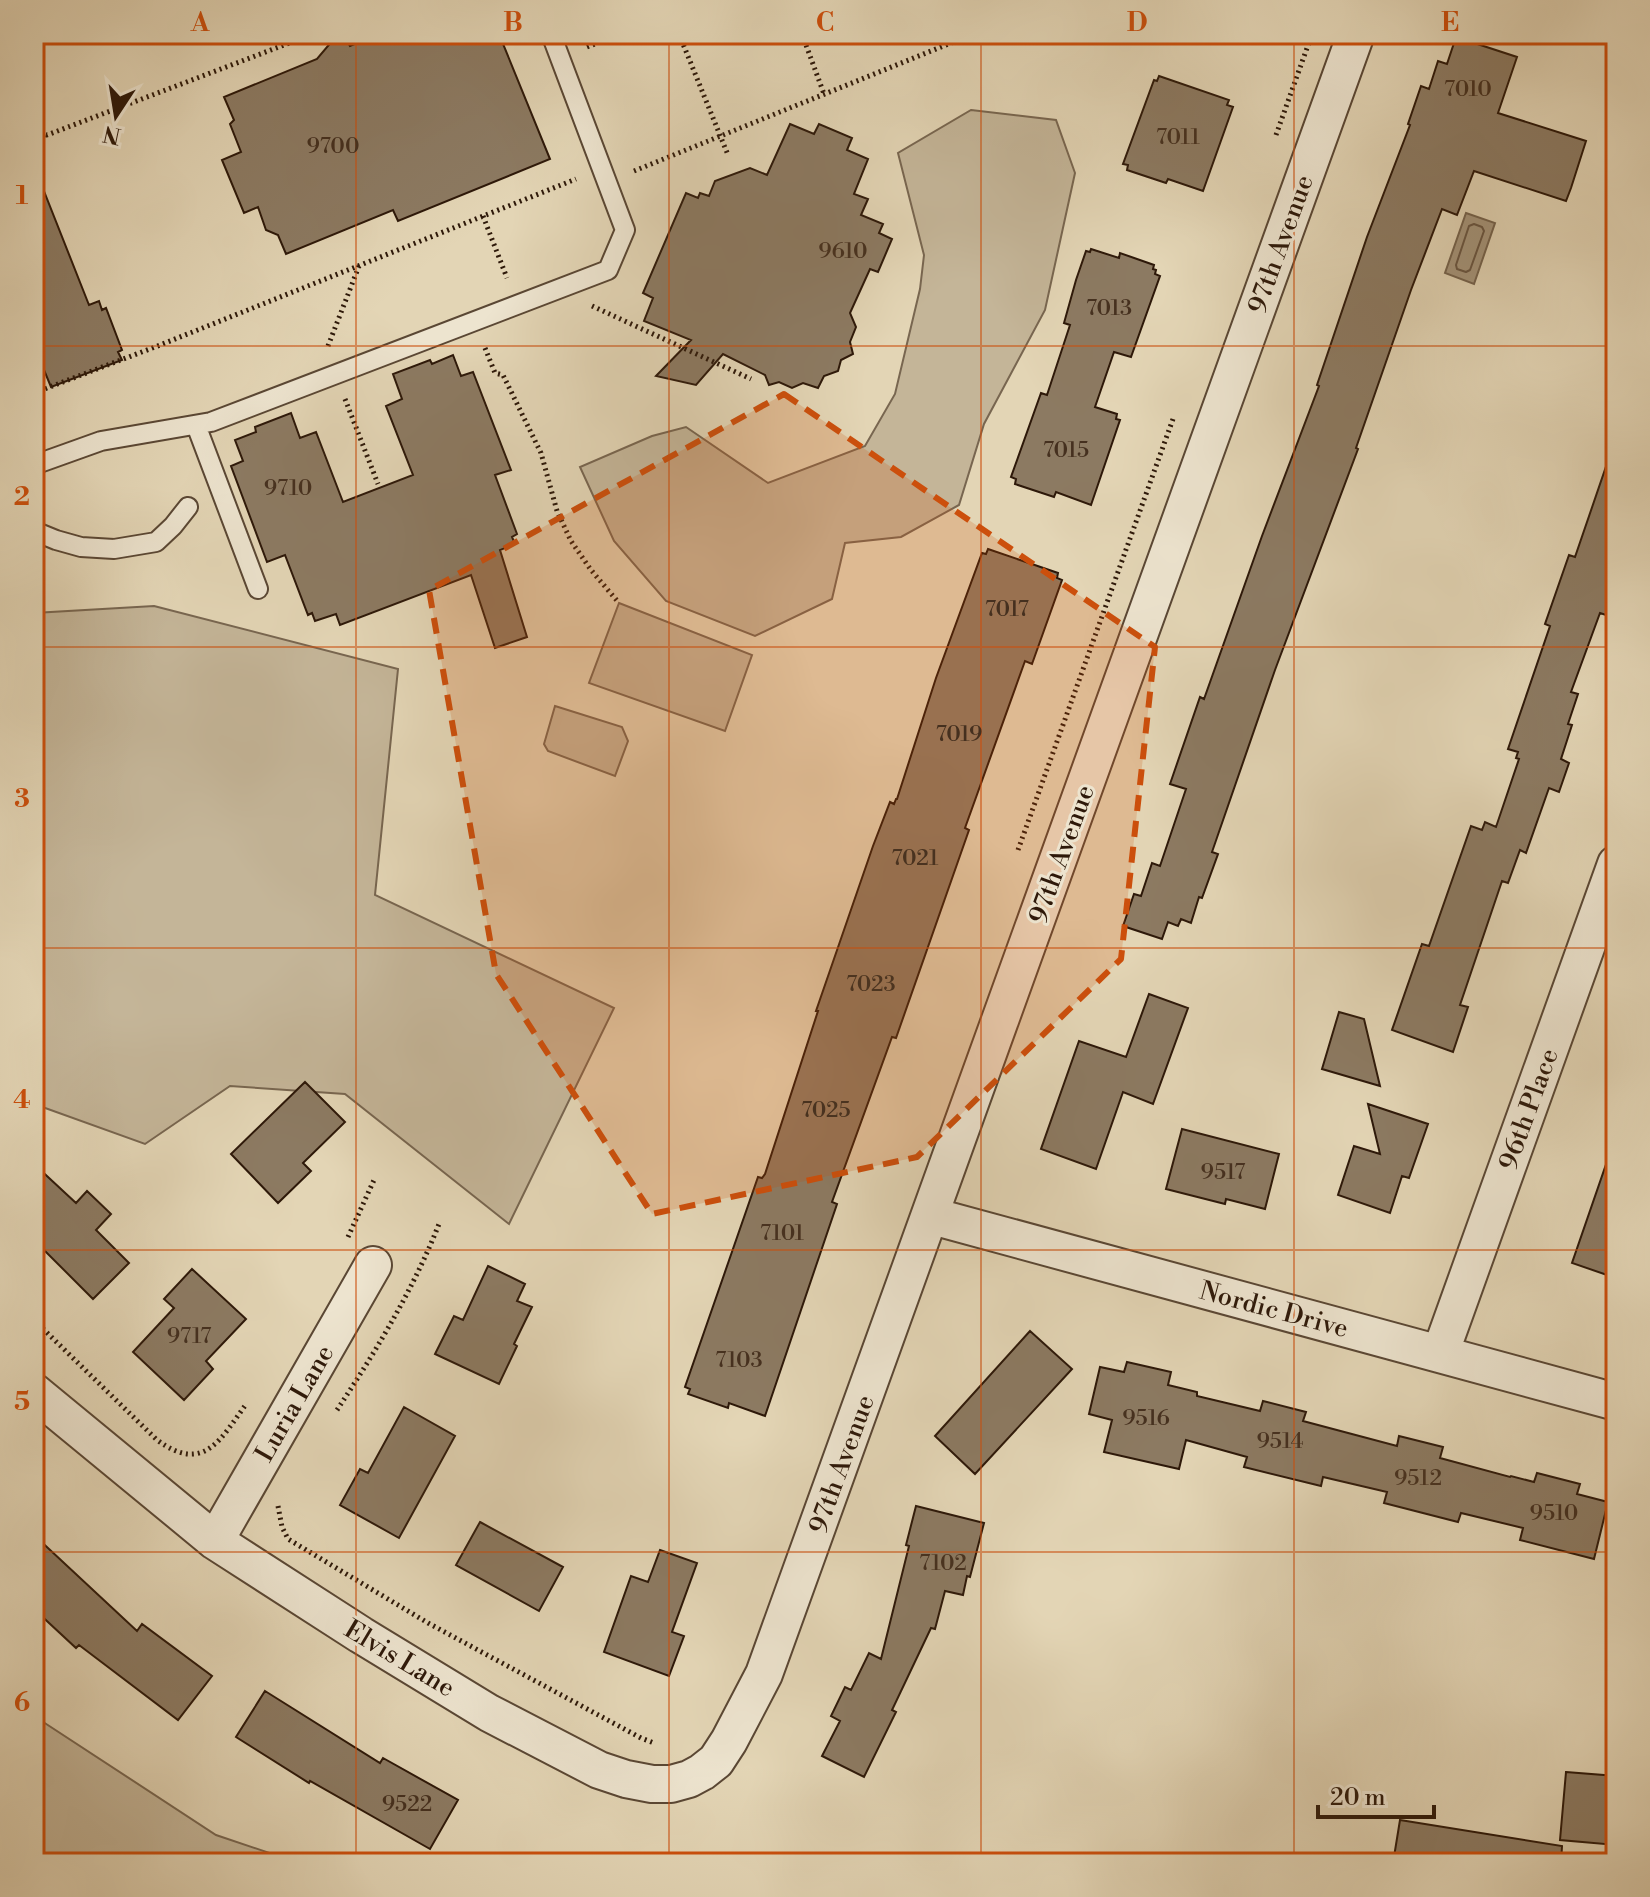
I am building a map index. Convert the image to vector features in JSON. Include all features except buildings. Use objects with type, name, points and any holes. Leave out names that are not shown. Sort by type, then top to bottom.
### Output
[{"type":"street","name":"97th Avenue","points":[[764,1674],[932,1216],[1356,34]]},
{"type":"street","name":"96th Place","points":[[1440,1354],[1616,864]]},
{"type":"street","name":"Nordic Drive","points":[[932,1216],[1616,1402]]},
{"type":"street","name":"Luria Lane","points":[[215,1541],[373,1265]]},
{"type":"street","name":"Elvis Lane","points":[[34,1392],[215,1541],[489,1713],[599,1770],[652,1784],[671,1784],[702,1772],[716,1761],[729,1741],[764,1674]]},
{"type":"lane","points":[[34,465],[101,441],[211,422],[608,270],[625,230],[551,34]]},
{"type":"lane","points":[[196,425],[258,589]]},
{"type":"lane","points":[[34,531],[81,547],[114,549],[156,542],[188,507]]},
{"type":"path","points":[[286,34],[290,43]]},
{"type":"path","points":[[34,132],[47,135],[313,34]]},
{"type":"path","points":[[679,34],[728,155]]},
{"type":"path","points":[[802,34],[824,94]]},
{"type":"path","points":[[34,393],[483,216],[720,136],[973,34]]},
{"type":"path","points":[[1271,149],[1312,34]]},
{"type":"path","points":[[483,216],[517,305]]},
{"type":"path","points":[[314,382],[360,265]]},
{"type":"path","points":[[576,282],[594,308],[751,379]]},
{"type":"path","points":[[473,322],[495,373],[503,375],[541,453],[557,511],[571,541],[619,603]]},
{"type":"path","points":[[335,374],[378,484]]},
{"type":"path","points":[[1018,851],[1175,414]]},
{"type":"path","points":[[348,1237],[374,1180]]},
{"type":"path","points":[[34,1320],[171,1450],[189,1455],[215,1446],[248,1403]]},
{"type":"path","points":[[278,1507],[288,1539],[428,1623],[661,1746]]},
{"type":"highlighted area","points":[[784,394],[1155,647],[1121,959],[917,1157],[652,1214],[496,974],[429,590]]},
{"type":"shaded area","points":[[971,110],[1056,120],[1075,173],[1045,310],[984,424],[959,505],[901,537],[845,543],[832,599],[755,636],[666,601],[614,541],[580,467],[652,436],[686,427],[768,483],[865,446],[895,394],[920,289],[924,255],[898,153]]},
{"type":"shaded area","points":[[619,603],[752,655],[725,731],[589,683]]},
{"type":"shaded area","points":[[154,606],[398,669],[375,895],[614,1008],[509,1224],[345,1094],[230,1086],[145,1144],[34,1104],[34,613]]},
{"type":"shaded area","points":[[555,706],[622,727],[628,741],[615,776],[548,751],[544,744]]},
{"type":"shaded area","points":[[34,1716],[216,1835],[299,1863],[34,1863]]},
{"type":"water","points":[[1466,213],[1495,223],[1474,284],[1445,273]]}]
